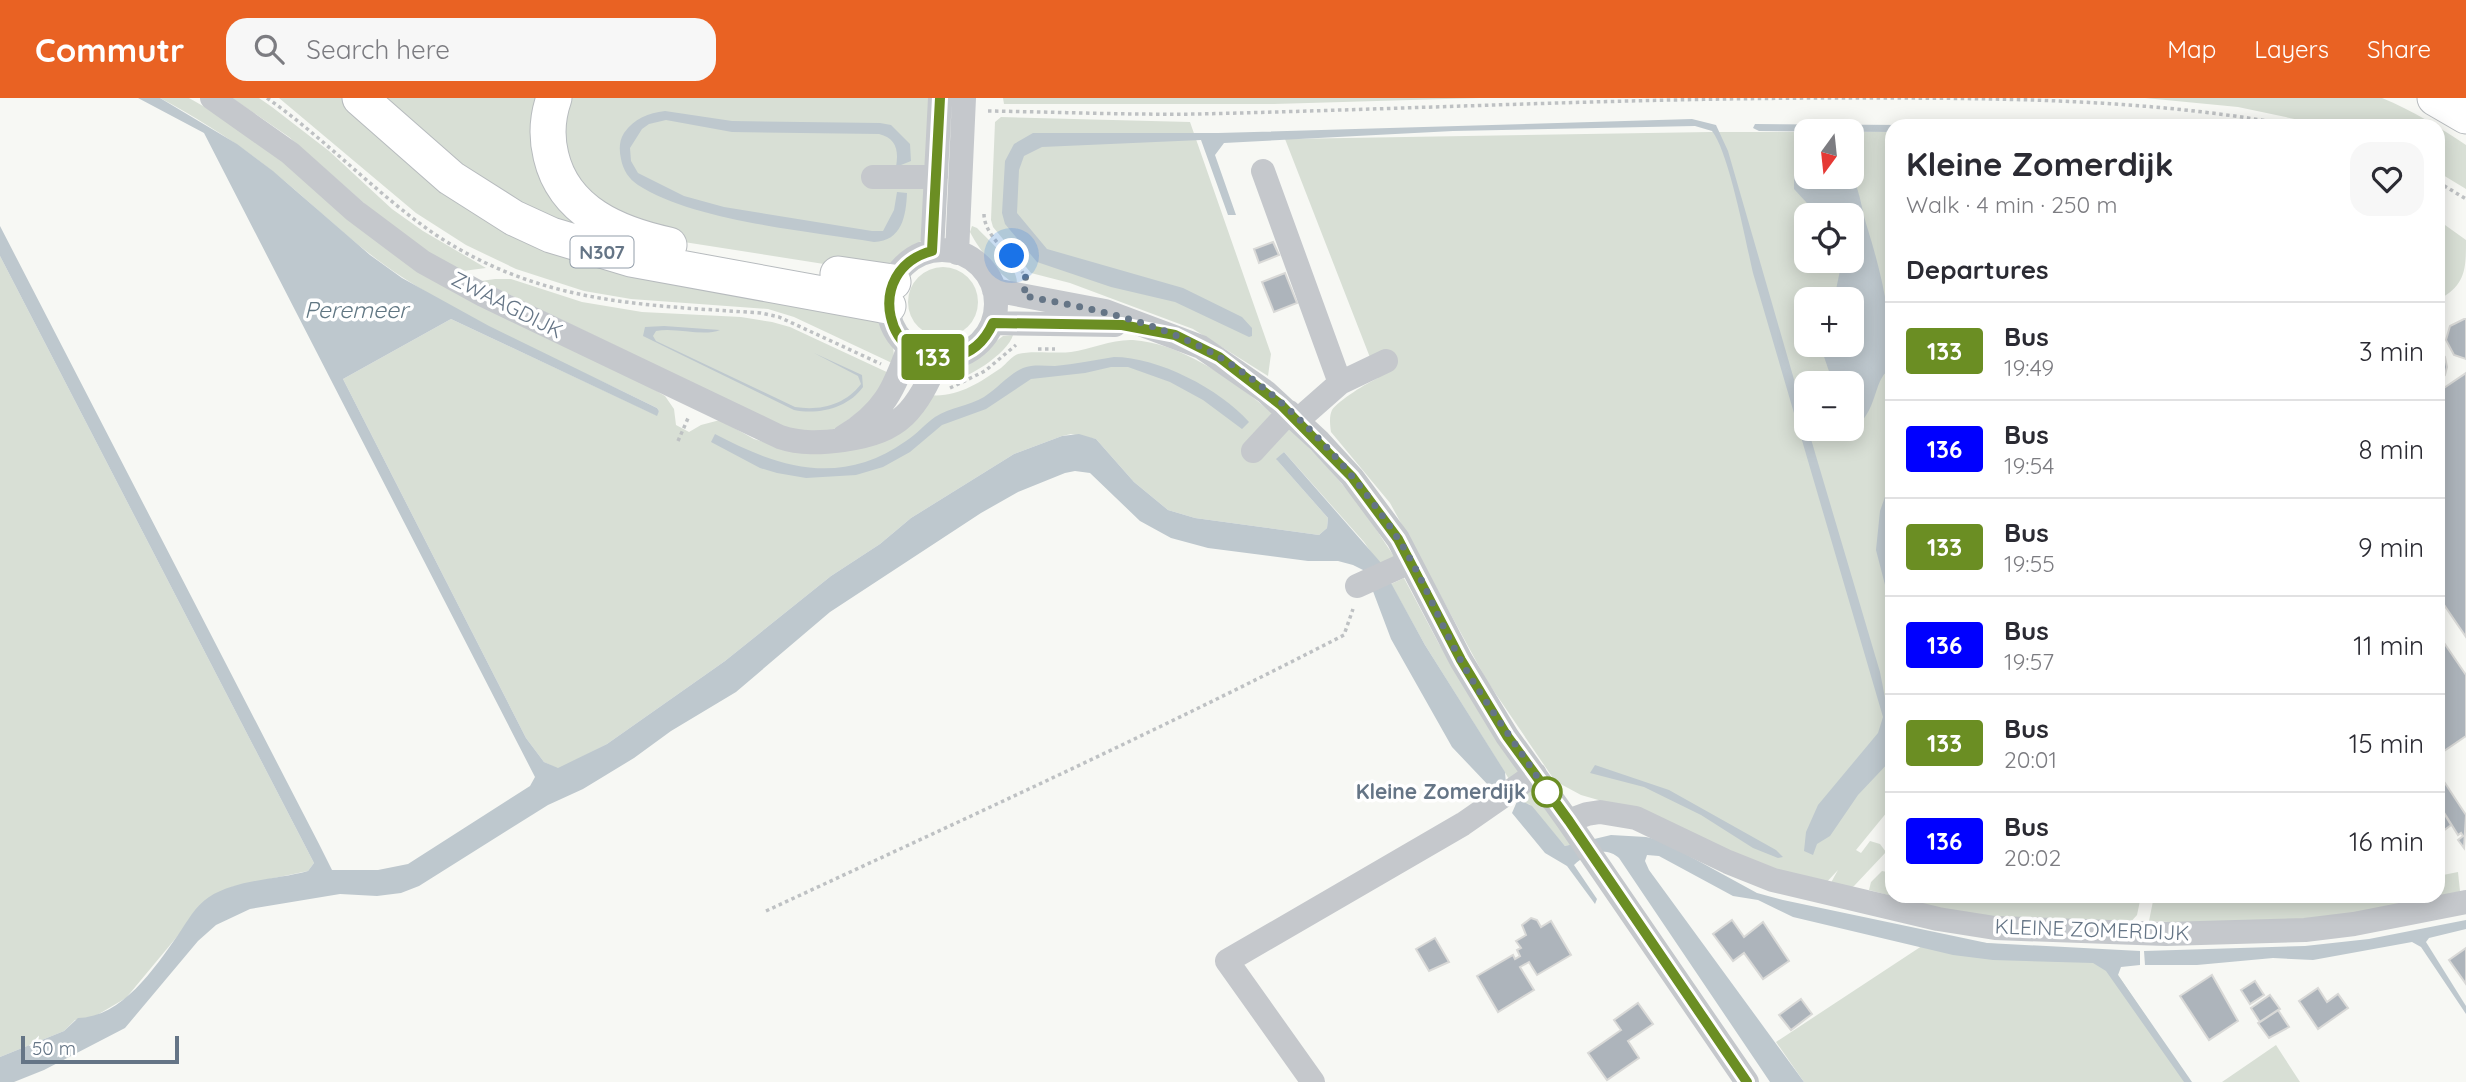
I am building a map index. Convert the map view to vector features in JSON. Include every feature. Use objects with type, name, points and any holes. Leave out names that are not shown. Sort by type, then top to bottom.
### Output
[{"type":"highway","name":"N307","points":[[360,98],[451,178],[514,218],[551,235],[631,260],[891,294]]},
{"type":"highway","name":"N307","points":[[554,98],[548,116],[548,130],[554,170],[575,201],[605,224],[637,237],[891,294]]},
{"type":"highway","points":[[2435,98],[2466,116]]},
{"type":"street","name":"ZWAAGDIJK","points":[[212,98],[290,153],[399,246],[483,295],[769,432],[802,442],[837,441],[869,436],[898,422],[920,396],[939,358]]},
{"type":"street","points":[[932,251],[940,98]]},
{"type":"street","points":[[957,253],[964,98]]},
{"type":"street","points":[[1263,171],[1340,383]]},
{"type":"street","points":[[873,177],[936,177]]},
{"type":"street","points":[[932,251],[957,253],[981,266],[994,290],[996,312],[985,338],[972,350],[956,356],[928,357],[909,347],[892,325],[891,294],[909,262],[932,251]]},
{"type":"street","points":[[994,290],[1105,311],[1175,335],[1219,357],[1294,416],[1364,492],[1398,539],[1381,575],[1461,660],[1507,736],[1569,821],[1747,1082]]},
{"type":"street","points":[[993,323],[1122,325],[1175,335]]},
{"type":"street","points":[[837,441],[862,426],[884,404],[909,347]]},
{"type":"street","points":[[1253,451],[1294,416],[1340,383],[1386,361]]},
{"type":"street","points":[[1313,1082],[1227,961],[1464,824],[1535,775]]},
{"type":"street","name":"KLEINE ZOMERDIJK","points":[[1569,821],[1587,814],[1616,813],[1659,827],[1728,862],[1773,880],[1938,919],[1995,928],[2165,934],[2292,930],[2354,924],[2466,902]]},
{"type":"path","points":[[988,123],[988,111],[1195,114],[1606,100],[1990,98],[2177,108],[2249,119]]},
{"type":"path","points":[[2445,186],[2466,200]]},
{"type":"path","points":[[984,210],[984,222],[988,230],[1012,256],[1026,278],[1024,296]]},
{"type":"path","points":[[766,911],[1128,743],[1344,635],[1352,617],[1381,575]]},
{"type":"shaded area","points":[[160,98],[189,98],[203,106],[255,138],[309,183],[665,396],[674,409],[676,425],[689,432],[701,425],[720,420],[754,439],[801,453],[929,395],[958,392],[976,384],[1018,354],[1071,352],[1133,340],[1163,346],[1194,358],[1255,399],[1283,423],[1333,474],[1359,504],[1395,558],[1384,571],[1364,542],[1284,452],[1277,460],[1328,518],[1327,528],[1319,535],[1195,518],[1168,510],[1134,482],[1096,439],[1071,434],[1062,436],[1014,454],[911,518],[880,544],[831,576],[725,661],[607,744],[558,769],[544,762],[526,738],[343,379],[451,319],[656,415],[659,411],[432,296],[367,252],[258,160],[217,131]]},
{"type":"shaded area","points":[[232,98],[259,98],[329,151],[392,209],[423,231],[486,268],[463,271],[440,261],[374,212],[289,137]]},
{"type":"shaded area","points":[[279,98],[350,98],[464,198],[877,318],[893,344],[892,363],[794,317],[768,309],[631,299],[584,291],[516,269],[466,245],[416,213]]},
{"type":"shaded area","points":[[371,98],[545,98],[541,114],[601,231],[553,231]]},
{"type":"shaded area","points":[[562,98],[932,98],[924,237],[897,261],[880,268],[862,270],[684,242],[585,198],[556,131]]},
{"type":"shaded area","points":[[1003,98],[1480,98],[1274,104],[1004,104]]},
{"type":"shaded area","points":[[2145,98],[2382,98],[2424,119],[2295,119],[2238,107]]},
{"type":"shaded area","points":[[1001,117],[1190,122],[1271,354],[1268,376],[1193,329],[1070,283],[1031,273],[993,227],[991,220],[995,122]]},
{"type":"shaded area","points":[[1794,132],[1794,189],[1864,189],[1864,132],[1885,132],[1885,815],[1856,850],[1861,853],[1870,841],[1880,844],[1885,853],[1854,886],[1843,892],[1828,888],[1838,870],[1824,885],[1782,874],[1640,812],[1581,795],[1555,781],[1487,681],[1390,503],[1331,432],[1332,410],[1378,378],[1285,139]]},
{"type":"shaded area","points":[[2445,132],[2466,145],[2466,189],[2445,176]]},
{"type":"shaded area","points":[[2445,225],[2466,240],[2465,268],[2459,282],[2445,295]]},
{"type":"shaded area","points":[[972,226],[1008,261],[1017,284],[997,270],[984,254],[970,232]]},
{"type":"shaded area","points":[[0,256],[314,863],[308,871],[232,887],[210,897],[126,998],[92,1018],[75,1020],[64,1031],[0,1057]]},
{"type":"shaded area","points":[[943,267],[968,277],[978,302],[968,327],[943,337],[918,327],[908,302],[918,277]]},
{"type":"shaded area","points":[[511,279],[582,302],[642,312],[741,317],[772,322],[790,327],[891,374],[885,392],[837,428],[827,431],[792,431],[481,281]]},
{"type":"shaded area","points":[[1013,335],[1002,351],[982,367],[959,379],[940,382],[954,365],[974,358],[1003,336]]},
{"type":"shaded area","points":[[1404,578],[1439,644],[1572,845],[1565,846],[1529,804],[1524,803],[1425,645],[1391,584]]},
{"type":"shaded area","points":[[1882,871],[1885,872],[1885,894],[1869,890],[1871,882]]},
{"type":"shaded area","points":[[2458,872],[2460,891],[2455,899],[2445,900],[2445,875]]},
{"type":"shaded area","points":[[1918,903],[2140,903],[2137,915],[2128,925],[1993,923]]},
{"type":"shaded area","points":[[2153,903],[2428,903],[2265,927],[2149,921]]},
{"type":"shaded area","points":[[1934,938],[2104,954],[2190,1082],[1804,1082],[1776,1042]]},
{"type":"shaded area","points":[[2276,1045],[2300,1082],[2222,1082]]},
{"type":"water","name":"Peremeer","points":[[138,98],[160,98],[237,144],[273,171],[370,255],[402,278],[489,326],[659,411],[657,416],[451,319],[343,379],[526,738],[544,762],[558,768],[607,744],[725,661],[831,576],[880,544],[911,518],[1014,454],[1062,436],[1079,434],[1096,439],[1134,482],[1168,510],[1195,518],[1319,535],[1327,528],[1328,518],[1276,459],[1284,452],[1382,564],[1367,572],[1338,561],[1308,561],[1208,548],[1171,538],[1140,521],[1090,473],[1065,473],[1018,492],[981,513],[830,612],[736,692],[671,731],[634,758],[583,789],[548,805],[419,886],[401,893],[377,896],[340,894],[250,909],[216,925],[198,941],[125,1028],[44,1070],[14,1082],[0,1082],[0,1057],[64,1031],[78,1018],[94,1016],[123,1000],[147,976],[195,910],[209,897],[244,883],[308,871],[314,863],[0,256],[0,226],[332,870],[378,870],[408,864],[530,786],[535,777],[204,133]]},
{"type":"water","points":[[665,111],[732,121],[891,125],[910,144],[911,161],[896,167],[897,155],[893,142],[879,134],[732,132],[666,120],[649,124],[642,129],[630,148],[631,161],[638,173],[684,196],[724,207],[872,231],[883,231],[894,210],[897,192],[907,193],[901,226],[891,237],[874,242],[752,223],[689,208],[661,197],[629,177],[622,163],[620,146],[624,133],[637,120]]},
{"type":"water","points":[[1692,119],[1716,125],[1728,151],[1794,379],[1794,413],[1753,273],[1731,177],[1712,131],[1695,126],[1453,131],[1224,143],[1215,155],[1236,215],[1228,215],[1201,140],[1042,147],[1024,156],[1019,170],[1017,213],[1047,249],[1183,288],[1242,317],[1252,328],[1252,336],[1249,337],[1175,302],[1111,287],[1037,262],[1005,224],[1002,213],[1005,161],[1014,144],[1033,133],[1218,133]]},
{"type":"water","points":[[1755,124],[1794,124],[1794,131],[1759,131],[1753,128]]},
{"type":"water","points":[[1864,125],[1885,125],[1885,132],[1864,132]]},
{"type":"water","points":[[1794,189],[1857,189],[1861,203],[1807,203]]},
{"type":"water","points":[[1864,214],[1885,298],[1885,374],[1864,418],[1864,371],[1829,371],[1824,357],[1864,357],[1864,287],[1837,287],[1839,273],[1864,273]]},
{"type":"water","points":[[645,327],[720,330],[706,333],[664,330],[656,331],[653,336],[656,341],[795,407],[823,407],[840,402],[861,384],[858,376],[814,353],[862,375],[863,387],[849,400],[832,408],[794,410],[643,336]]},
{"type":"water","points":[[1114,357],[1150,363],[1187,377],[1222,398],[1249,422],[1242,429],[1203,400],[1170,382],[1128,367],[1111,367],[1031,379],[986,409],[942,425],[910,452],[883,467],[856,475],[806,478],[777,473],[760,468],[711,442],[715,434],[763,456],[810,468],[858,464],[882,455],[906,441],[941,414],[984,397],[1023,368]]},
{"type":"water","points":[[1802,441],[1812,441],[1880,672],[1885,698],[1885,766],[1858,795],[1830,836],[1817,844],[1813,855],[1804,851],[1806,832],[1818,805],[1878,733],[1883,717]]},
{"type":"water","points":[[1885,497],[1885,585],[1876,550],[1880,511]]},
{"type":"water","points":[[1391,583],[1425,645],[1505,772],[1506,784],[1503,786],[1498,783],[1490,787],[1452,747],[1391,639],[1371,586]]},
{"type":"water","points":[[1595,765],[1669,790],[1776,850],[1783,857],[1778,858],[1753,848],[1701,815],[1644,787],[1590,773]]},
{"type":"water","points":[[1518,799],[1532,806],[1565,846],[1611,835],[1660,840],[1757,893],[1783,900],[1987,943],[2140,951],[2140,965],[2121,967],[2118,975],[2192,1082],[2184,1082],[2106,971],[2093,963],[1993,960],[1953,955],[1793,917],[1758,900],[1733,896],[1659,856],[1647,855],[1645,861],[1649,870],[1804,1082],[1770,1082],[1619,858],[1608,852],[1596,852],[1574,865],[1597,899],[1595,904],[1567,866],[1545,853],[1512,813]]},
{"type":"water","points":[[2466,920],[2466,929],[2429,938],[2426,942],[2466,1006],[2466,1014],[2421,947],[2412,942],[2313,960],[2273,958],[2197,965],[2145,965],[2144,951],[2305,946],[2369,939]]},
{"type":"building","points":[[1273,242],[1279,255],[1259,263],[1254,249]]},
{"type":"building","points":[[1285,273],[1297,303],[1274,312],[1262,282]]},
{"type":"building","points":[[2464,319],[2466,359],[2454,355],[2446,340],[2450,326]]},
{"type":"building","points":[[2466,373],[2466,637],[2445,606],[2445,387]]},
{"type":"building","points":[[2445,644],[2466,675],[2466,736],[2445,750]]},
{"type":"building","points":[[2445,783],[2466,815],[2464,848],[2458,840],[2463,836],[2461,833],[2458,835],[2445,814]]},
{"type":"building","points":[[2445,815],[2451,825],[2445,830]]},
{"type":"building","points":[[1531,918],[1537,920],[1541,927],[1551,921],[1571,955],[1537,975],[1529,962],[1520,967],[1534,990],[1498,1012],[1477,976],[1513,955],[1515,959],[1520,956],[1517,950],[1521,948],[1516,941],[1526,935],[1522,925]]},
{"type":"building","points":[[1732,920],[1744,937],[1763,922],[1789,961],[1763,979],[1744,953],[1733,961],[1713,934]]},
{"type":"building","points":[[1435,938],[1449,962],[1429,971],[1416,949]]},
{"type":"building","points":[[2466,948],[2466,984],[2449,960]]},
{"type":"building","points":[[2212,975],[2238,1021],[2209,1040],[2180,996]]},
{"type":"building","points":[[2255,981],[2264,995],[2250,1004],[2241,990]]},
{"type":"building","points":[[2318,988],[2327,1002],[2338,994],[2348,1008],[2318,1029],[2299,1001]]},
{"type":"building","points":[[2270,995],[2280,1009],[2260,1022],[2251,1008]]},
{"type":"building","points":[[1801,999],[1812,1014],[1791,1030],[1779,1015]]},
{"type":"building","points":[[1638,1003],[1653,1024],[1628,1041],[1639,1058],[1607,1080],[1588,1053],[1621,1030],[1614,1020]]},
{"type":"building","points":[[2278,1010],[2289,1027],[2269,1038],[2258,1023]]},
{"type":"bus line","name":"133","points":[[940,98],[932,251],[909,262],[897,275],[890,290],[888,306],[892,325],[902,340],[928,357],[948,358],[964,354],[979,345],[993,323],[1122,325],[1140,328],[1175,335],[1201,347],[1235,368],[1281,405],[1319,440],[1352,477],[1398,539],[1461,660],[1507,736],[1569,821],[1747,1082]]},
{"type":"place","name":"Kleine Zomerdijk","points":[[1547,792]]},
{"type":"route","points":[[1012,256],[1026,278],[1024,296],[1105,311],[1175,335],[1201,347],[1266,392],[1319,440],[1364,492],[1398,539],[1461,660],[1507,736],[1547,792]]}]
